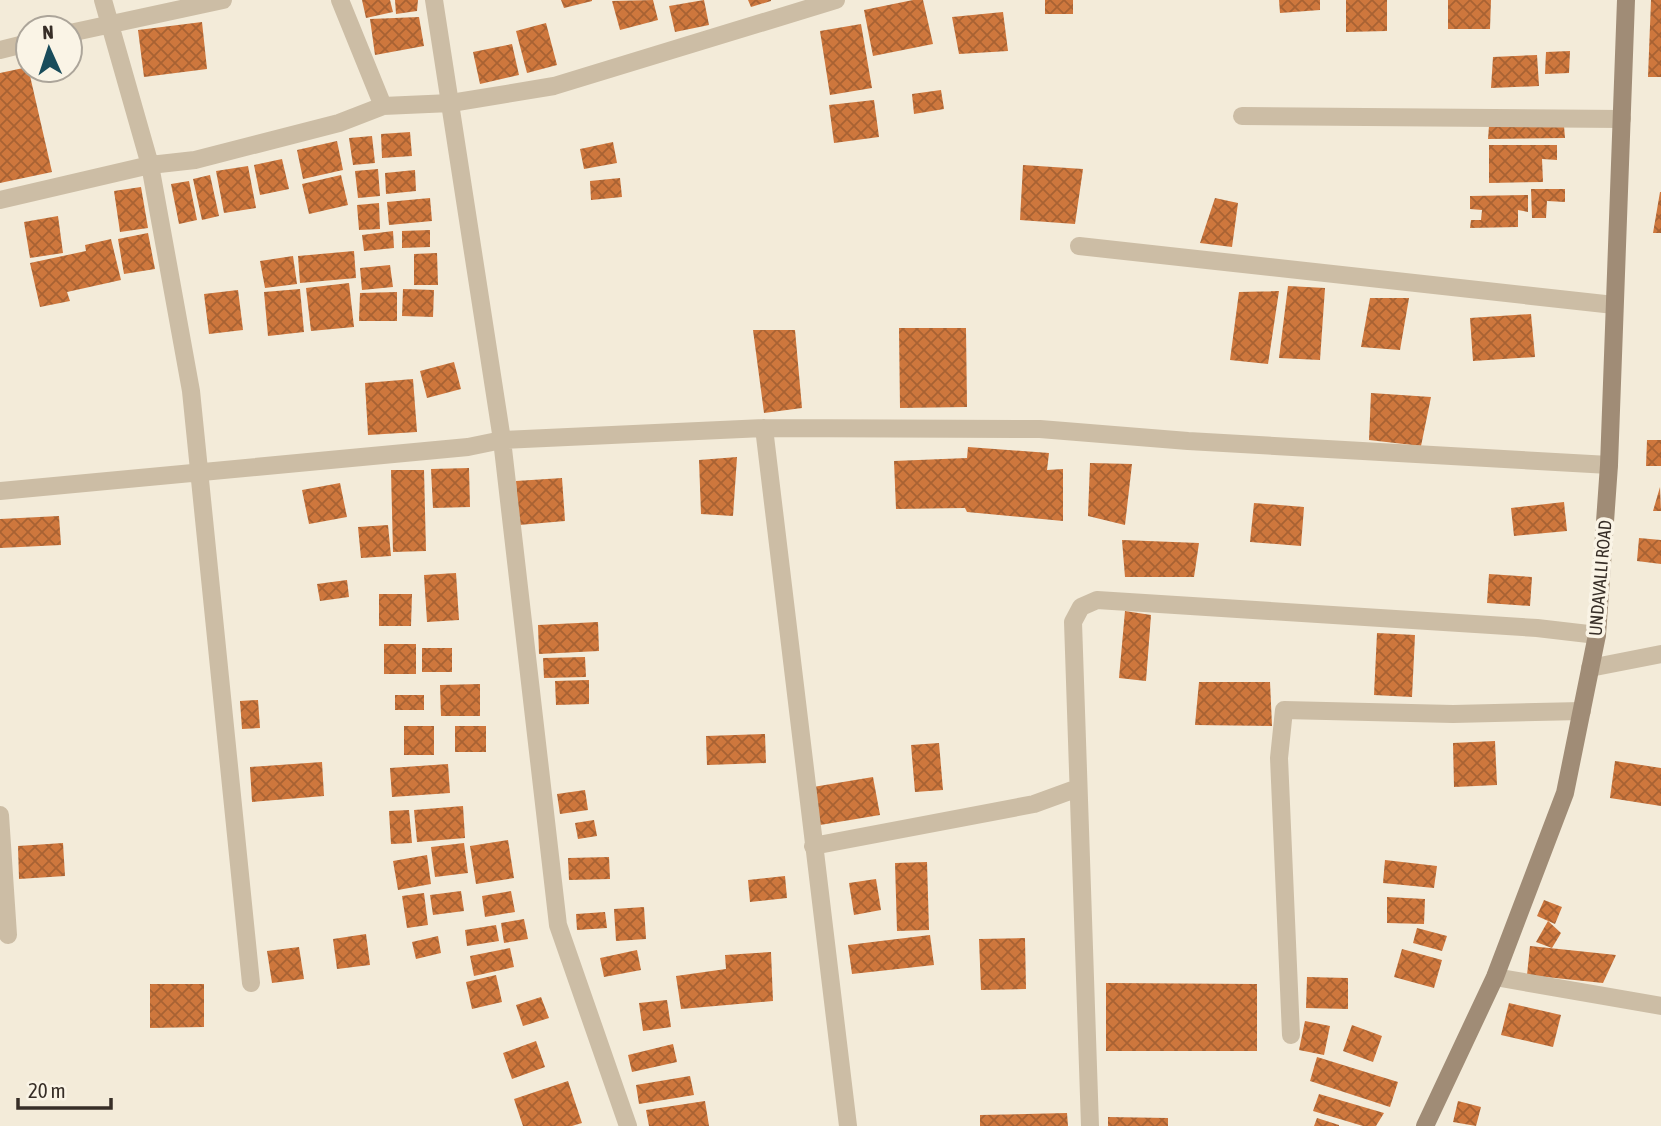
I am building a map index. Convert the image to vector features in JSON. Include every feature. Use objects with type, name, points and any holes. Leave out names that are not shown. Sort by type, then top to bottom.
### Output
[{"type":"main road","name":"UNDAVALLI ROAD","points":[[1425,1126],[1495,977],[1566,793],[1597,635],[1609,466],[1626,0]]},
{"type":"street","points":[[103,0],[150,165],[191,391],[251,983]]},
{"type":"street","points":[[84,30],[223,0]]},
{"type":"street","points":[[340,0],[383,106]]},
{"type":"street","points":[[434,0],[502,440],[558,925],[628,1126]]},
{"type":"street","points":[[0,200],[150,165],[195,160],[326,126],[383,106],[451,103],[554,86],[836,0]]},
{"type":"street","points":[[1242,116],[1622,119]]},
{"type":"street","points":[[1079,246],[1614,305]]},
{"type":"street","points":[[764,428],[848,1126]]},
{"type":"street","points":[[0,491],[455,448],[502,440],[764,428],[1040,429],[1201,442],[1609,466]]},
{"type":"street","points":[[1090,1126],[1073,622],[1081,607],[1097,600],[1537,628],[1597,635]]},
{"type":"street","points":[[1590,668],[1661,653]]},
{"type":"street","points":[[1291,1035],[1279,758],[1284,710],[1453,714],[1582,711]]},
{"type":"street","points":[[813,846],[1034,804],[1078,789]]},
{"type":"street","points":[[0,815],[8,935]]},
{"type":"street","points":[[1495,977],[1661,1006]]},
{"type":"building","points":[[362,0],[390,0],[393,12],[366,18]]},
{"type":"building","points":[[395,0],[418,0],[417,11],[396,14]]},
{"type":"building","points":[[561,0],[592,0],[592,1],[564,8]]},
{"type":"building","points":[[653,0],[658,20],[620,30],[612,1]]},
{"type":"building","points":[[704,0],[709,25],[675,32],[669,6]]},
{"type":"building","points":[[748,0],[771,0],[771,1],[751,7]]},
{"type":"building","points":[[923,0],[933,44],[873,56],[864,10]]},
{"type":"building","points":[[1045,0],[1073,0],[1073,14],[1045,14]]},
{"type":"building","points":[[1279,0],[1320,0],[1320,10],[1280,13]]},
{"type":"building","points":[[1346,0],[1387,0],[1387,31],[1346,32]]},
{"type":"building","points":[[1448,0],[1491,0],[1490,29],[1448,29]]},
{"type":"building","points":[[1651,0],[1661,0],[1661,77],[1648,77]]},
{"type":"building","points":[[1003,12],[1008,51],[959,54],[952,17]]},
{"type":"building","points":[[419,17],[424,46],[375,55],[370,19]]},
{"type":"building","points":[[202,22],[207,69],[144,77],[138,30]]},
{"type":"building","points":[[546,23],[557,65],[527,73],[516,31]]},
{"type":"building","points":[[861,24],[872,88],[830,95],[820,31]]},
{"type":"building","points":[[512,44],[519,75],[480,84],[473,52]]},
{"type":"building","points":[[1570,51],[1569,73],[1545,74],[1546,52]]},
{"type":"building","points":[[1537,55],[1539,86],[1491,88],[1493,57]]},
{"type":"building","points":[[14,70],[14,84],[32,84],[52,172],[0,183],[0,73]]},
{"type":"building","points":[[941,90],[944,109],[914,114],[912,94]]},
{"type":"building","points":[[874,100],[879,137],[834,143],[829,105]]},
{"type":"building","points":[[1489,126],[1564,126],[1565,138],[1488,139]]},
{"type":"building","points":[[410,132],[412,156],[382,158],[381,134]]},
{"type":"building","points":[[372,136],[375,163],[353,165],[349,138]]},
{"type":"building","points":[[337,141],[343,170],[303,179],[297,150]]},
{"type":"building","points":[[613,142],[617,163],[584,169],[580,149]]},
{"type":"building","points":[[1489,145],[1557,145],[1557,160],[1542,159],[1543,182],[1489,183]]},
{"type":"building","points":[[282,159],[289,189],[260,195],[254,165]]},
{"type":"building","points":[[1023,165],[1083,169],[1075,224],[1020,220]]},
{"type":"building","points":[[248,166],[256,208],[224,213],[216,171]]},
{"type":"building","points":[[378,169],[380,196],[358,198],[355,171]]},
{"type":"building","points":[[415,170],[416,191],[386,194],[385,173]]},
{"type":"building","points":[[210,175],[219,216],[202,220],[193,179]]},
{"type":"building","points":[[341,175],[348,205],[309,214],[302,184]]},
{"type":"building","points":[[620,178],[622,197],[591,200],[590,181]]},
{"type":"building","points":[[189,181],[197,220],[179,224],[171,184]]},
{"type":"building","points":[[141,187],[148,228],[120,232],[114,191]]},
{"type":"building","points":[[1531,189],[1565,189],[1565,202],[1547,201],[1546,218],[1532,218]]},
{"type":"building","points":[[1660,192],[1661,233],[1653,233]]},
{"type":"building","points":[[1528,195],[1528,212],[1518,210],[1518,227],[1470,228],[1471,220],[1481,220],[1482,210],[1470,209],[1470,196]]},
{"type":"building","points":[[430,198],[432,221],[389,225],[387,202]]},
{"type":"building","points":[[1215,198],[1238,203],[1232,247],[1200,243]]},
{"type":"building","points":[[379,203],[380,229],[359,230],[357,205]]},
{"type":"building","points":[[58,216],[63,253],[30,258],[24,222]]},
{"type":"building","points":[[430,230],[430,247],[402,248],[402,231]]},
{"type":"building","points":[[393,231],[394,248],[364,251],[362,235]]},
{"type":"building","points":[[148,233],[155,269],[124,274],[118,239]]},
{"type":"building","points":[[111,239],[121,280],[67,292],[70,301],[40,307],[30,263],[86,251],[85,245]]},
{"type":"building","points":[[354,251],[356,278],[300,283],[298,256]]},
{"type":"building","points":[[437,253],[438,285],[414,285],[414,254]]},
{"type":"building","points":[[293,256],[297,284],[265,288],[260,261]]},
{"type":"building","points":[[390,265],[393,287],[362,290],[360,268]]},
{"type":"building","points":[[349,283],[354,327],[311,331],[306,288]]},
{"type":"building","points":[[1288,286],[1325,288],[1320,360],[1279,358]]},
{"type":"building","points":[[300,289],[304,332],[268,336],[264,292]]},
{"type":"building","points":[[403,289],[434,290],[433,317],[402,316]]},
{"type":"building","points":[[238,290],[243,330],[209,334],[204,294]]},
{"type":"building","points":[[1279,291],[1268,364],[1230,360],[1239,292]]},
{"type":"building","points":[[397,292],[397,321],[359,321],[360,293]]},
{"type":"building","points":[[1370,298],[1409,298],[1400,350],[1361,347]]},
{"type":"building","points":[[1531,314],[1535,357],[1473,361],[1470,318]]},
{"type":"building","points":[[899,328],[966,328],[967,407],[900,408]]},
{"type":"building","points":[[753,330],[795,330],[802,408],[764,413]]},
{"type":"building","points":[[454,362],[461,389],[427,398],[420,371]]},
{"type":"building","points":[[413,379],[417,432],[368,435],[365,383]]},
{"type":"building","points":[[1371,393],[1431,397],[1421,446],[1369,440]]},
{"type":"building","points":[[1647,440],[1661,440],[1661,466],[1646,466]]},
{"type":"building","points":[[968,447],[1049,453],[1047,470],[1063,469],[1063,521],[967,512],[965,508],[896,509],[894,461],[967,458]]},
{"type":"building","points":[[737,457],[733,516],[701,514],[699,460]]},
{"type":"building","points":[[1090,463],[1132,464],[1125,525],[1088,516]]},
{"type":"building","points":[[469,468],[470,507],[433,508],[431,469]]},
{"type":"building","points":[[391,470],[424,470],[426,551],[393,552]]},
{"type":"building","points":[[562,478],[565,521],[519,525],[516,481]]},
{"type":"building","points":[[340,483],[347,517],[309,524],[302,490]]},
{"type":"building","points":[[1660,487],[1661,511],[1653,511]]},
{"type":"building","points":[[1564,502],[1567,531],[1514,536],[1511,508]]},
{"type":"building","points":[[1254,503],[1304,507],[1301,546],[1250,542]]},
{"type":"building","points":[[59,516],[61,545],[0,548],[0,519]]},
{"type":"building","points":[[388,525],[391,556],[361,558],[358,527]]},
{"type":"building","points":[[1639,538],[1661,540],[1661,564],[1637,561]]},
{"type":"building","points":[[1122,540],[1199,543],[1194,577],[1125,577]]},
{"type":"building","points":[[456,573],[459,620],[427,622],[424,575]]},
{"type":"building","points":[[1489,574],[1532,577],[1530,606],[1487,603]]},
{"type":"building","points":[[347,580],[349,597],[320,601],[317,584]]},
{"type":"building","points":[[379,594],[412,594],[411,626],[379,626]]},
{"type":"building","points":[[1125,611],[1151,615],[1146,681],[1119,678]]},
{"type":"building","points":[[598,622],[599,651],[539,654],[538,625]]},
{"type":"building","points":[[1377,633],[1415,635],[1412,697],[1374,695]]},
{"type":"building","points":[[384,644],[416,644],[416,674],[384,674]]},
{"type":"building","points":[[422,648],[452,648],[452,672],[422,672]]},
{"type":"building","points":[[585,657],[586,677],[544,678],[543,658]]},
{"type":"building","points":[[589,680],[589,704],[556,705],[555,681]]},
{"type":"building","points":[[1199,682],[1270,682],[1272,726],[1195,725]]},
{"type":"building","points":[[480,684],[480,716],[441,716],[440,685]]},
{"type":"building","points":[[395,695],[424,695],[424,710],[395,710]]},
{"type":"building","points":[[258,700],[260,728],[242,729],[240,701]]},
{"type":"building","points":[[404,726],[434,726],[434,755],[404,755]]},
{"type":"building","points":[[455,726],[486,726],[486,752],[455,752]]},
{"type":"building","points":[[765,734],[766,763],[707,765],[706,736]]},
{"type":"building","points":[[1495,741],[1497,785],[1454,787],[1453,743]]},
{"type":"building","points":[[939,743],[943,790],[915,792],[911,745]]},
{"type":"building","points":[[1615,761],[1661,768],[1661,806],[1610,798]]},
{"type":"building","points":[[322,762],[324,796],[252,802],[250,767]]},
{"type":"building","points":[[448,764],[450,793],[392,797],[390,768]]},
{"type":"building","points":[[873,777],[880,815],[820,825],[813,787]]},
{"type":"building","points":[[585,790],[588,810],[560,814],[557,794]]},
{"type":"building","points":[[463,806],[465,838],[417,842],[414,810]]},
{"type":"building","points":[[409,810],[412,843],[391,844],[389,811]]},
{"type":"building","points":[[594,820],[597,836],[578,839],[575,823]]},
{"type":"building","points":[[508,840],[514,878],[476,884],[470,846]]},
{"type":"building","points":[[63,843],[65,876],[19,879],[18,846]]},
{"type":"building","points":[[464,843],[468,873],[435,877],[431,847]]},
{"type":"building","points":[[427,855],[431,884],[398,890],[393,861]]},
{"type":"building","points":[[609,857],[610,879],[569,880],[568,858]]},
{"type":"building","points":[[1385,860],[1437,866],[1434,888],[1383,883]]},
{"type":"building","points":[[927,862],[929,930],[897,931],[895,863]]},
{"type":"building","points":[[785,876],[787,898],[750,902],[748,880]]},
{"type":"building","points":[[876,879],[881,910],[854,915],[849,883]]},
{"type":"building","points":[[461,891],[464,911],[433,915],[430,895]]},
{"type":"building","points":[[511,891],[515,912],[485,917],[482,896]]},
{"type":"building","points":[[424,893],[428,925],[407,928],[402,896]]},
{"type":"building","points":[[1387,897],[1425,899],[1424,924],[1387,923]]},
{"type":"building","points":[[1544,900],[1562,907],[1555,924],[1537,916]]},
{"type":"building","points":[[644,907],[646,939],[616,941],[614,909]]},
{"type":"building","points":[[605,912],[607,928],[577,930],[576,914]]},
{"type":"building","points":[[524,919],[528,939],[504,943],[501,923]]},
{"type":"building","points":[[1548,921],[1561,933],[1552,948],[1536,942]]},
{"type":"building","points":[[496,925],[499,941],[467,946],[465,930]]},
{"type":"building","points":[[1417,928],[1447,936],[1442,951],[1413,943]]},
{"type":"building","points":[[366,934],[370,965],[337,969],[333,939]]},
{"type":"building","points":[[930,935],[934,965],[852,974],[848,945]]},
{"type":"building","points":[[438,936],[441,953],[416,959],[412,942]]},
{"type":"building","points":[[1025,938],[1026,989],[981,990],[979,939]]},
{"type":"building","points":[[1530,946],[1616,955],[1603,983],[1527,975]]},
{"type":"building","points":[[299,947],[304,979],[272,983],[267,951]]},
{"type":"building","points":[[510,948],[514,967],[474,976],[470,956]]},
{"type":"building","points":[[1402,949],[1442,960],[1434,988],[1394,977]]},
{"type":"building","points":[[637,950],[641,970],[604,977],[600,958]]},
{"type":"building","points":[[771,952],[773,1001],[681,1009],[676,976],[726,969],[725,955]]},
{"type":"building","points":[[496,975],[502,1002],[472,1009],[466,982]]},
{"type":"building","points":[[1307,977],[1348,978],[1348,1009],[1306,1008]]},
{"type":"building","points":[[1106,983],[1257,984],[1257,1051],[1106,1051]]},
{"type":"building","points":[[150,984],[204,984],[204,1027],[150,1028]]},
{"type":"building","points":[[541,997],[549,1018],[523,1026],[516,1005]]},
{"type":"building","points":[[667,1000],[671,1027],[643,1031],[639,1003]]},
{"type":"building","points":[[1509,1003],[1561,1015],[1553,1047],[1501,1035]]},
{"type":"building","points":[[1305,1021],[1330,1026],[1324,1055],[1299,1050]]},
{"type":"building","points":[[1352,1025],[1382,1036],[1373,1062],[1343,1051]]},
{"type":"building","points":[[536,1041],[545,1067],[512,1079],[503,1053]]},
{"type":"building","points":[[673,1044],[677,1062],[632,1072],[628,1055]]},
{"type":"building","points":[[1317,1057],[1398,1082],[1390,1107],[1310,1081]]},
{"type":"building","points":[[690,1076],[694,1095],[639,1104],[636,1085]]},
{"type":"building","points":[[568,1081],[582,1123],[572,1126],[523,1126],[514,1099]]},
{"type":"building","points":[[1319,1094],[1384,1113],[1376,1126],[1363,1126],[1313,1111]]},
{"type":"building","points":[[705,1101],[709,1126],[649,1126],[646,1110]]},
{"type":"building","points":[[1458,1101],[1481,1107],[1476,1126],[1453,1122]]},
{"type":"building","points":[[1067,1113],[1068,1126],[980,1126],[980,1115]]},
{"type":"building","points":[[1108,1117],[1168,1118],[1168,1126],[1108,1126]]},
{"type":"building","points":[[1317,1118],[1339,1125],[1339,1126],[1314,1126]]}]
